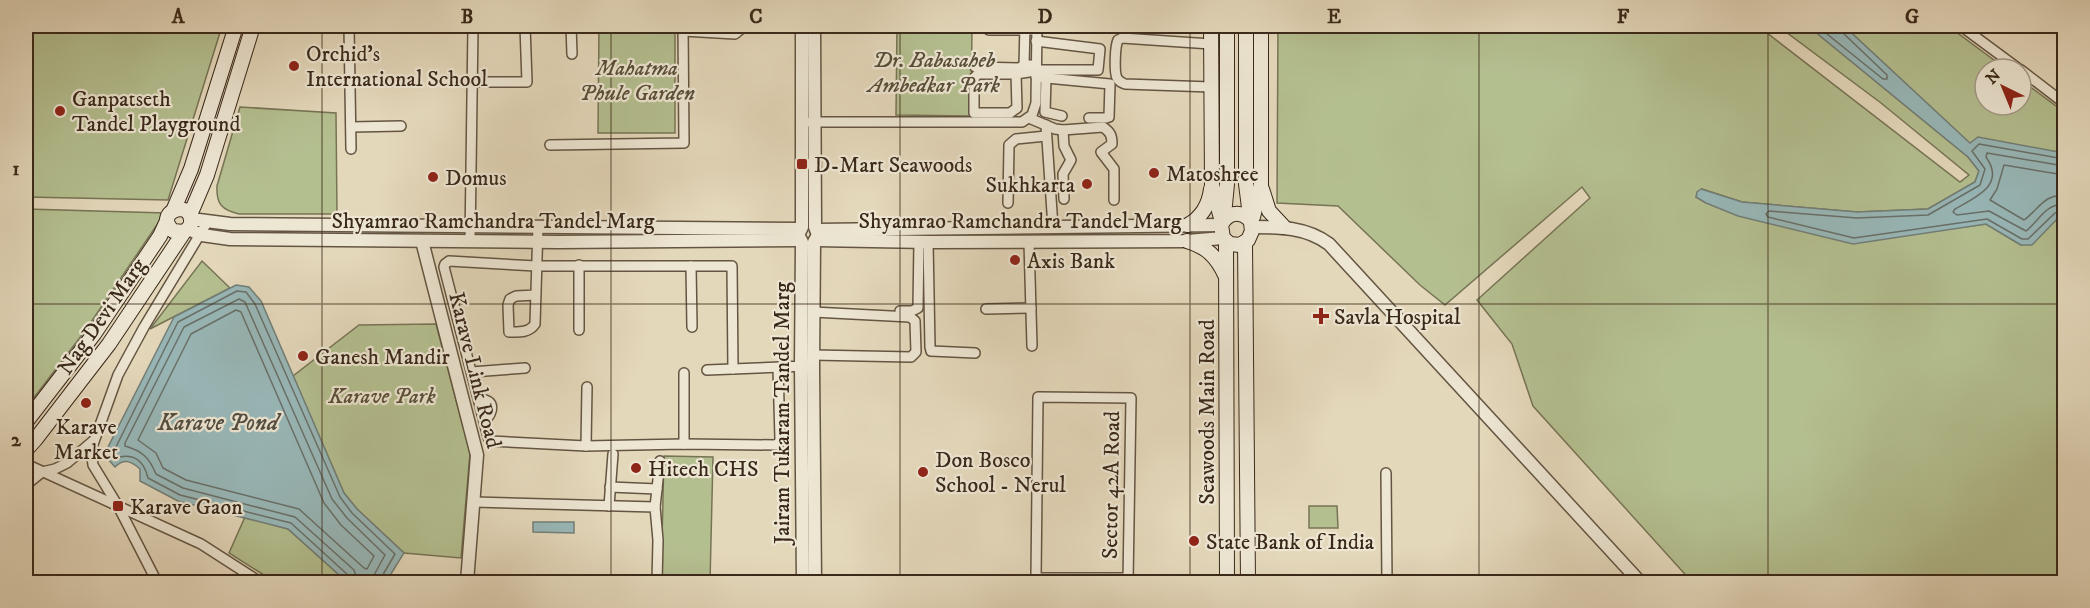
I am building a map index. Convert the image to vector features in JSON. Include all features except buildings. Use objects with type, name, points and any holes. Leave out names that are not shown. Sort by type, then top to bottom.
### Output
[{"type":"main road","name":"Nag Devi Marg","points":[[26,422],[94,334],[160,237],[191,169],[236,26]]},
{"type":"main road","name":"Nag Devi Marg","points":[[26,450],[109,344],[188,224],[207,175],[253,26]]},
{"type":"main road","points":[[1188,225],[1200,217],[1204,211],[1210,198],[1212,185],[1211,26]]},
{"type":"main road","points":[[1261,26],[1263,197],[1269,211],[1284,227]]},
{"type":"main road","points":[[1223,229],[1227,184],[1227,28]]},
{"type":"main road","points":[[1212,185],[1223,229],[1235,245],[1245,242],[1251,236],[1246,184],[1246,28]]},
{"type":"main road","points":[[1251,223],[1262,184]]},
{"type":"main road","points":[[180,208],[188,224],[173,231],[170,216],[180,208]]},
{"type":"main road","points":[[1223,229],[1227,216],[1236,213],[1246,216],[1251,223]]},
{"type":"main road","name":"Seawoods Main Road","points":[[1223,229],[1226,277],[1227,582]]},
{"type":"main road","points":[[1187,241],[1209,251],[1226,277]]},
{"type":"main road","name":"Seawoods Main Road","points":[[1245,242],[1248,582]]},
{"type":"street","points":[[349,26],[351,149]]},
{"type":"street","points":[[470,241],[473,26]]},
{"type":"street","points":[[472,82],[527,82],[525,26]]},
{"type":"street","points":[[571,26],[572,54]]},
{"type":"street","points":[[550,146],[684,143],[683,28],[735,33],[741,29],[741,26]]},
{"type":"street","name":"Jairam Tukaram Tandel Marg","points":[[802,26],[808,122],[809,363],[815,582]]},
{"type":"street","name":"Jairam Tukaram Tandel Marg","points":[[808,122],[814,26]]},
{"type":"street","points":[[1966,27],[2004,57]]},
{"type":"street","points":[[1024,28],[1024,65]]},
{"type":"street","points":[[808,122],[974,124],[1017,123],[1029,118],[1036,103],[1036,28],[989,30]]},
{"type":"street","points":[[1211,44],[1118,40],[1116,77],[1119,82],[1125,84],[1211,87]]},
{"type":"street","points":[[974,124],[975,76],[978,74],[1016,74],[1042,70],[1098,70],[1100,49],[1036,41]]},
{"type":"street","points":[[975,67],[1019,68],[1024,65]]},
{"type":"street","points":[[1024,65],[1046,78],[1110,84],[1109,117],[1089,118]]},
{"type":"street","points":[[974,113],[1014,111],[1017,108],[1016,74]]},
{"type":"street","points":[[1046,78],[1045,112],[1062,116]]},
{"type":"street","points":[[2033,80],[2064,103]]},
{"type":"street","points":[[1029,118],[1063,130],[1102,127],[1112,135],[1112,144],[1101,152],[1114,169],[1114,200]]},
{"type":"street","points":[[1046,125],[1053,227]]},
{"type":"street","points":[[351,127],[401,126]]},
{"type":"street","points":[[1063,130],[1064,146],[1071,160],[1063,174],[1064,200]]},
{"type":"street","points":[[1008,203],[1009,145],[1016,139],[1046,136]]},
{"type":"street","name":"Shyamrao Ramchandra Tandel Marg","points":[[188,224],[208,221],[230,224],[538,226],[808,235],[923,242],[1187,241],[1223,229]]},
{"type":"street","points":[[157,582],[93,465],[91,450],[118,375],[208,221]]},
{"type":"street","points":[[1251,223],[1299,229],[1329,244],[1640,582]]},
{"type":"street","name":"Shyamrao Ramchandra Tandel Marg","points":[[188,224],[202,234],[230,239],[538,242],[1053,227],[1188,225],[1223,229]]},
{"type":"street","points":[[536,295],[516,296],[510,299],[508,304],[509,332],[532,329],[535,324],[536,295],[536,266],[538,226]]},
{"type":"street","name":"Jairam Tukaram Tandel Marg","points":[[803,582],[809,363],[814,311],[808,235]]},
{"type":"street","name":"Karave Link Road","points":[[422,241],[477,455],[467,582]]},
{"type":"street","points":[[814,311],[915,310],[918,308],[923,242]]},
{"type":"street","points":[[923,242],[931,351],[975,353]]},
{"type":"street","points":[[1029,242],[1032,346]]},
{"type":"street","points":[[733,369],[734,268],[730,265],[536,266],[449,261],[445,264],[490,441],[586,446],[778,444],[780,439],[778,368]]},
{"type":"street","points":[[579,265],[579,330]]},
{"type":"street","points":[[691,266],[692,327]]},
{"type":"street","points":[[986,309],[1031,308]]},
{"type":"street","points":[[707,370],[778,368],[809,363],[911,357],[916,352],[915,321],[910,317],[814,311]]},
{"type":"street","points":[[472,372],[525,368]]},
{"type":"street","points":[[684,373],[684,444]]},
{"type":"street","points":[[586,446],[587,387]]},
{"type":"street","name":"Sector 42A Road","points":[[1038,398],[1131,398],[1128,580],[1036,578],[1038,398]]},
{"type":"street","points":[[26,485],[42,472],[67,463],[93,441]]},
{"type":"street","points":[[609,506],[614,454]]},
{"type":"street","points":[[657,582],[655,507],[660,461]]},
{"type":"street","points":[[26,464],[201,544],[245,578],[260,582]]},
{"type":"street","points":[[1386,473],[1387,582]]},
{"type":"street","points":[[610,487],[657,489]]},
{"type":"street","points":[[474,502],[655,507]]},
{"type":"green space","points":[[26,26],[222,26],[168,200],[26,197]]},
{"type":"green space","name":"Mahatma Phule Garden","points":[[599,26],[675,26],[675,133],[598,133]]},
{"type":"green space","name":"Dr. Babasaheb Ambedkar Park","points":[[897,26],[972,26],[971,116],[896,115]]},
{"type":"green space","points":[[1278,26],[1758,26],[1960,182],[1969,175],[1881,103],[1778,26],[1808,26],[1968,157],[1979,171],[1975,182],[1928,209],[1857,212],[1742,202],[1702,189],[1696,197],[1706,203],[1950,229],[1986,224],[2021,245],[2059,217],[2064,220],[2064,576],[2058,582],[1692,582],[1533,406],[1512,344],[1477,300],[1590,198],[1582,187],[1445,305],[1420,285],[1338,206],[1277,203]]},
{"type":"green space","points":[[1844,26],[1948,26],[1990,57],[1973,57],[1973,117],[2033,117],[2033,89],[2064,112],[2064,153],[2032,148],[1970,144]]},
{"type":"green space","points":[[240,107],[336,113],[337,214],[239,214],[221,205],[217,186]]},
{"type":"green space","points":[[26,209],[165,213],[85,331],[26,408]]},
{"type":"green space","points":[[202,261],[230,288],[150,329]]},
{"type":"green space","name":"Karave Park","points":[[436,324],[470,453],[461,558],[404,553],[357,509],[344,493],[293,376],[359,325]]},
{"type":"green space","points":[[664,456],[713,457],[710,582],[661,582]]},
{"type":"green space","points":[[1309,506],[1337,506],[1338,528],[1309,528]]},
{"type":"green space","points":[[245,517],[288,529],[347,582],[275,582],[229,553]]},
{"type":"water","points":[[1808,26],[1844,26],[1970,143],[1978,137],[2064,153],[2064,220],[2059,217],[2032,245],[2021,245],[1986,224],[1853,244],[1738,216],[1696,197],[1697,192],[1701,189],[1742,202],[1857,212],[1928,209],[1975,182],[1979,171],[1968,157]]},
{"type":"water","name":"Karave Pond","points":[[236,285],[249,287],[261,301],[344,493],[357,509],[404,553],[386,582],[347,582],[288,529],[178,501],[140,481],[140,469],[134,464],[124,462],[115,467],[104,455],[174,317]]},
{"type":"water","points":[[533,522],[574,522],[574,533],[533,532]]},
{"type":"place","name":"Orchid's International School","points":[[294,66]]},
{"type":"place","name":"Ganpatseth Tandel Playground","points":[[60,111]]},
{"type":"place","name":"D-Mart Seawoods","points":[[802,164]]},
{"type":"place","name":"Matoshree","points":[[1154,173]]},
{"type":"place","name":"Domus","points":[[433,177]]},
{"type":"place","name":"Sukhkarta","points":[[1087,184]]},
{"type":"place","name":"Axis Bank","points":[[1015,260]]},
{"type":"place","name":"Savla Hospital","points":[[1321,316]]},
{"type":"place","name":"Ganesh Mandir","points":[[303,356]]},
{"type":"place","name":"Karave Market","points":[[86,403]]},
{"type":"place","name":"Hitech CHS","points":[[636,468]]},
{"type":"place","name":"Don Bosco School - Nerul","points":[[923,472]]},
{"type":"place","name":"Karave Gaon","points":[[118,506]]},
{"type":"place","name":"State Bank of India","points":[[1194,541]]}]
